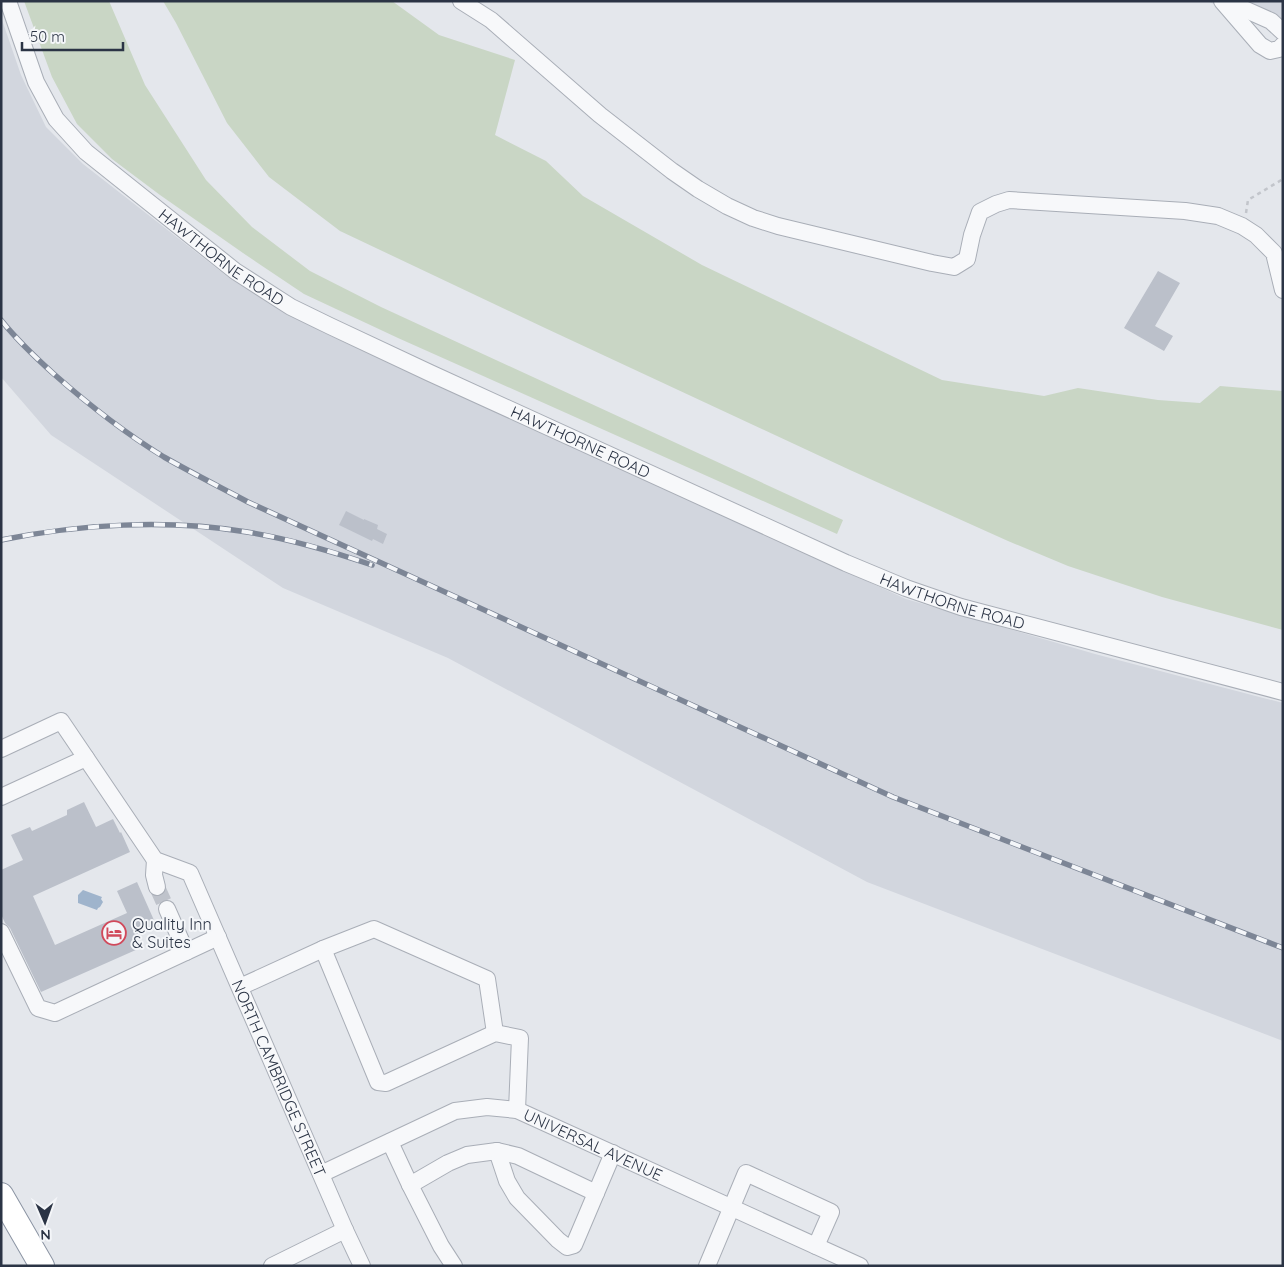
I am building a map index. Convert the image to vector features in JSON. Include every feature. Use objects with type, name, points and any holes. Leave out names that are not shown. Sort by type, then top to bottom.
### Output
[{"type":"highway","points":[[1,1195],[42,1266]]},
{"type":"street","name":"HAWTHORNE ROAD","points":[[8,1],[36,82],[56,119],[86,152],[235,271],[291,307],[430,373],[846,563],[906,588],[961,607],[1283,692]]},
{"type":"street","points":[[461,1],[491,20],[600,115],[672,171],[698,190],[753,218],[778,226],[954,267],[968,259],[972,235],[980,212],[1009,200],[1185,211],[1218,216],[1242,226],[1256,235],[1274,253],[1283,290]]},
{"type":"street","points":[[1222,1],[1260,45],[1270,51],[1279,49],[1283,45]]},
{"type":"street","points":[[1226,1],[1271,22],[1283,32]]},
{"type":"street","points":[[1,749],[61,721],[155,860],[154,875],[157,887]]},
{"type":"street","points":[[1,797],[86,758]]},
{"type":"street","name":"NORTH CAMBRIDGE STREET","points":[[155,860],[190,873],[362,1266]]},
{"type":"street","points":[[167,909],[186,952]]},
{"type":"street","points":[[240,987],[323,948],[374,929],[486,979],[494,1033]]},
{"type":"street","points":[[1,932],[38,1008],[54,1013],[218,937]]},
{"type":"street","points":[[323,948],[378,1082],[386,1083],[494,1033],[520,1038],[517,1110]]},
{"type":"street","name":"UNIVERSAL AVENUE","points":[[321,1174],[455,1112],[488,1107],[517,1110],[816,1246],[842,1262],[860,1266]]},
{"type":"street","points":[[390,1142],[441,1246],[454,1266]]},
{"type":"street","points":[[410,1185],[448,1163],[467,1155],[497,1152],[518,1156],[596,1193]]},
{"type":"street","points":[[497,1152],[507,1181],[517,1198],[567,1247],[574,1244],[613,1153]]},
{"type":"street","points":[[707,1266],[746,1173],[831,1212],[816,1246]]},
{"type":"street","points":[[272,1266],[345,1230]]},
{"type":"path","points":[[1242,226],[1248,200],[1283,179]]},
{"type":"shaded area","points":[[1207,1],[1283,1],[1283,34]]},
{"type":"shaded area","points":[[1,17],[21,75],[46,127],[83,164],[228,277],[322,332],[906,599],[1095,654],[1283,703],[1283,1041],[867,882],[448,658],[283,588],[51,435],[1,377]]},
{"type":"green space","points":[[24,1],[109,1],[145,85],[206,180],[252,227],[310,271],[381,307],[843,520],[837,534],[398,338],[304,294],[160,195],[112,159],[77,124],[52,77]]},
{"type":"green space","points":[[163,1],[392,1],[439,35],[515,60],[495,135],[546,161],[583,196],[702,265],[942,380],[1044,396],[1078,388],[1158,400],[1200,403],[1220,386],[1283,391],[1283,630],[1162,597],[1068,566],[1008,541],[850,470],[340,231],[269,177],[227,123]]},
{"type":"water","points":[[83,890],[102,897],[103,902],[97,910],[78,903],[78,895]]},
{"type":"building","points":[[1158,271],[1180,283],[1155,326],[1173,336],[1164,351],[1124,328]]},
{"type":"building","points":[[346,511],[378,525],[377,529],[387,534],[383,544],[373,539],[372,541],[339,525]]},
{"type":"building","points":[[84,802],[96,827],[113,819],[130,852],[33,896],[55,945],[127,913],[117,891],[137,882],[157,927],[133,938],[138,949],[41,992],[10,928],[5,923],[1,914],[1,870],[23,860],[11,835],[30,827],[32,831],[67,815],[67,810]]},
{"type":"tunnel","points":[[157,887],[167,909]]},
{"type":"railway","points":[[1,320],[27,349],[55,375],[121,428],[164,457],[248,502],[893,797],[1283,948]]},
{"type":"railway","points":[[1,540],[62,530],[124,525],[217,528],[279,538],[326,550],[372,565]]},
{"type":"place","name":"Quality Inn & Suites","points":[[114,933]]}]
